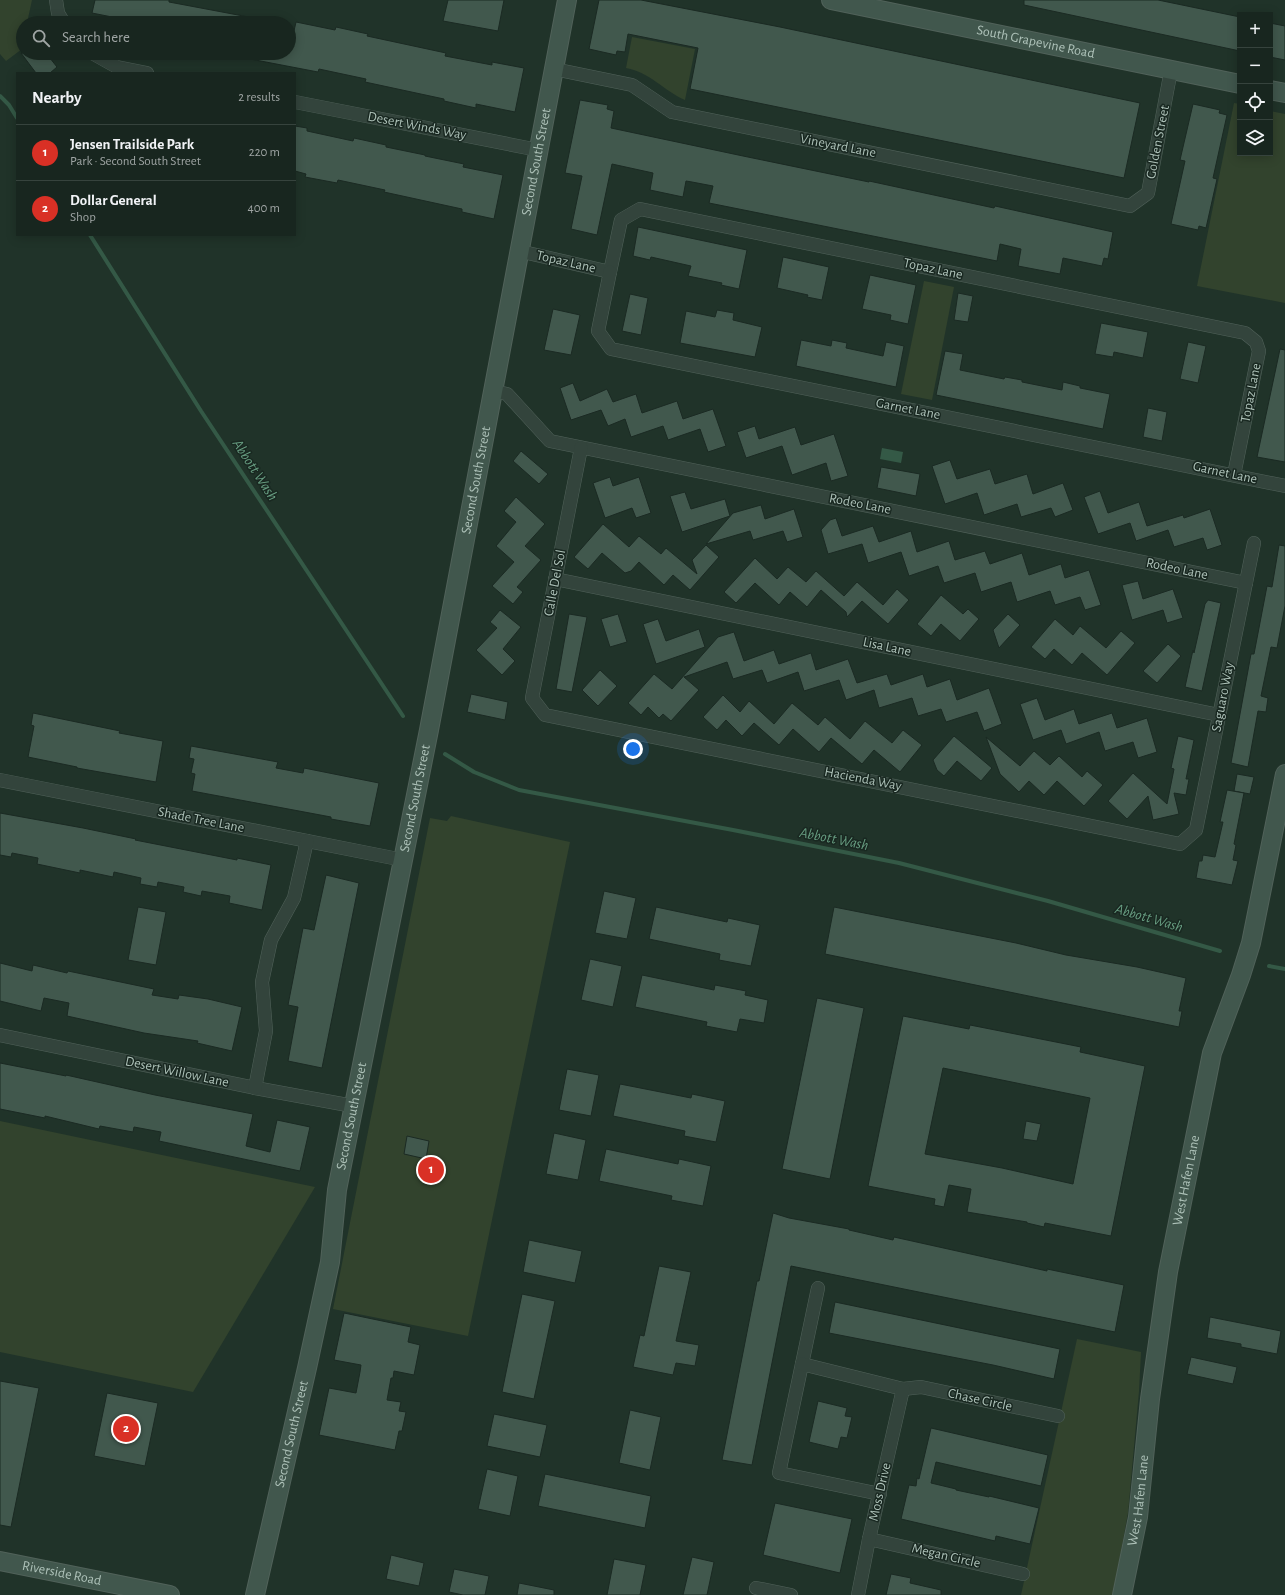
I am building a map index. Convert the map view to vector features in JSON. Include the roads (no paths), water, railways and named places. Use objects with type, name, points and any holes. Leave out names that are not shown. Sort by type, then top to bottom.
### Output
[{"type":"street","points":[[56,0],[60,16]]},
{"type":"street","name":"Second South Street","points":[[255,1595],[330,1262],[337,1190],[403,860],[567,0]]},
{"type":"street","name":"South Grapevine Road","points":[[831,0],[1237,83]]},
{"type":"street","points":[[104,60],[117,67],[142,72]]},
{"type":"street","name":"Vineyard Lane","points":[[554,69],[632,85],[672,112],[1130,206]]},
{"type":"street","name":"Golden Street","points":[[1130,206],[1148,193],[1171,70]]},
{"type":"street","points":[[1273,91],[1285,93]]},
{"type":"street","name":"Desert Winds Way","points":[[296,102],[538,150]]},
{"type":"street","name":"Topaz Lane","points":[[519,251],[610,272],[621,220],[640,209],[1246,333],[1256,342],[1259,351],[1234,475]]},
{"type":"street","name":"Garnet Lane","points":[[610,272],[598,331],[611,349],[1285,486]]},
{"type":"street","name":"Rodeo Lane","points":[[493,391],[507,394],[550,441],[1246,583]]},
{"type":"street","name":"Calle Del Sol","points":[[545,715],[532,698],[581,448]]},
{"type":"street","name":"Saguaro Way","points":[[1180,844],[1196,830],[1218,715],[1254,543]]},
{"type":"street","name":"Lisa Lane","points":[[555,579],[1218,715]]},
{"type":"street","name":"Hacienda Way","points":[[545,715],[1180,844]]},
{"type":"street","name":"West Hafen Lane","points":[[1122,1595],[1138,1517],[1150,1399],[1168,1272],[1212,1053],[1241,975],[1251,943],[1285,774]]},
{"type":"street","name":"Shade Tree Lane","points":[[0,780],[403,860]]},
{"type":"street","points":[[255,1088],[266,1031],[262,982],[271,940],[294,898],[308,841]]},
{"type":"street","name":"Desert Willow Lane","points":[[0,1035],[255,1088],[353,1106]]},
{"type":"street","points":[[818,1288],[779,1473],[880,1494]]},
{"type":"street","name":"Chase Circle","points":[[802,1364],[903,1389],[921,1387],[1058,1416]]},
{"type":"street","name":"Moss Drive","points":[[858,1595],[869,1539],[903,1389]]},
{"type":"street","name":"Megan Circle","points":[[869,1539],[1023,1574]]},
{"type":"street","name":"Riverside Road","points":[[0,1561],[170,1595]]},
{"type":"street","points":[[756,1588],[791,1595]]},
{"type":"waterway","name":"Abbott Wash","points":[[0,96],[9,105],[16,116]]},
{"type":"waterway","name":"Abbott Wash","points":[[91,236],[201,411],[403,716]]},
{"type":"waterway","name":"Abbott Wash","points":[[445,754],[474,772],[519,790],[899,863],[1048,901],[1220,951]]},
{"type":"waterway","name":"Abbott Wash","points":[[1269,966],[1285,969]]},
{"type":"place","name":"Jensen Trailside Park","points":[[431,1170]]},
{"type":"place","name":"Dollar General","points":[[126,1429]]}]
